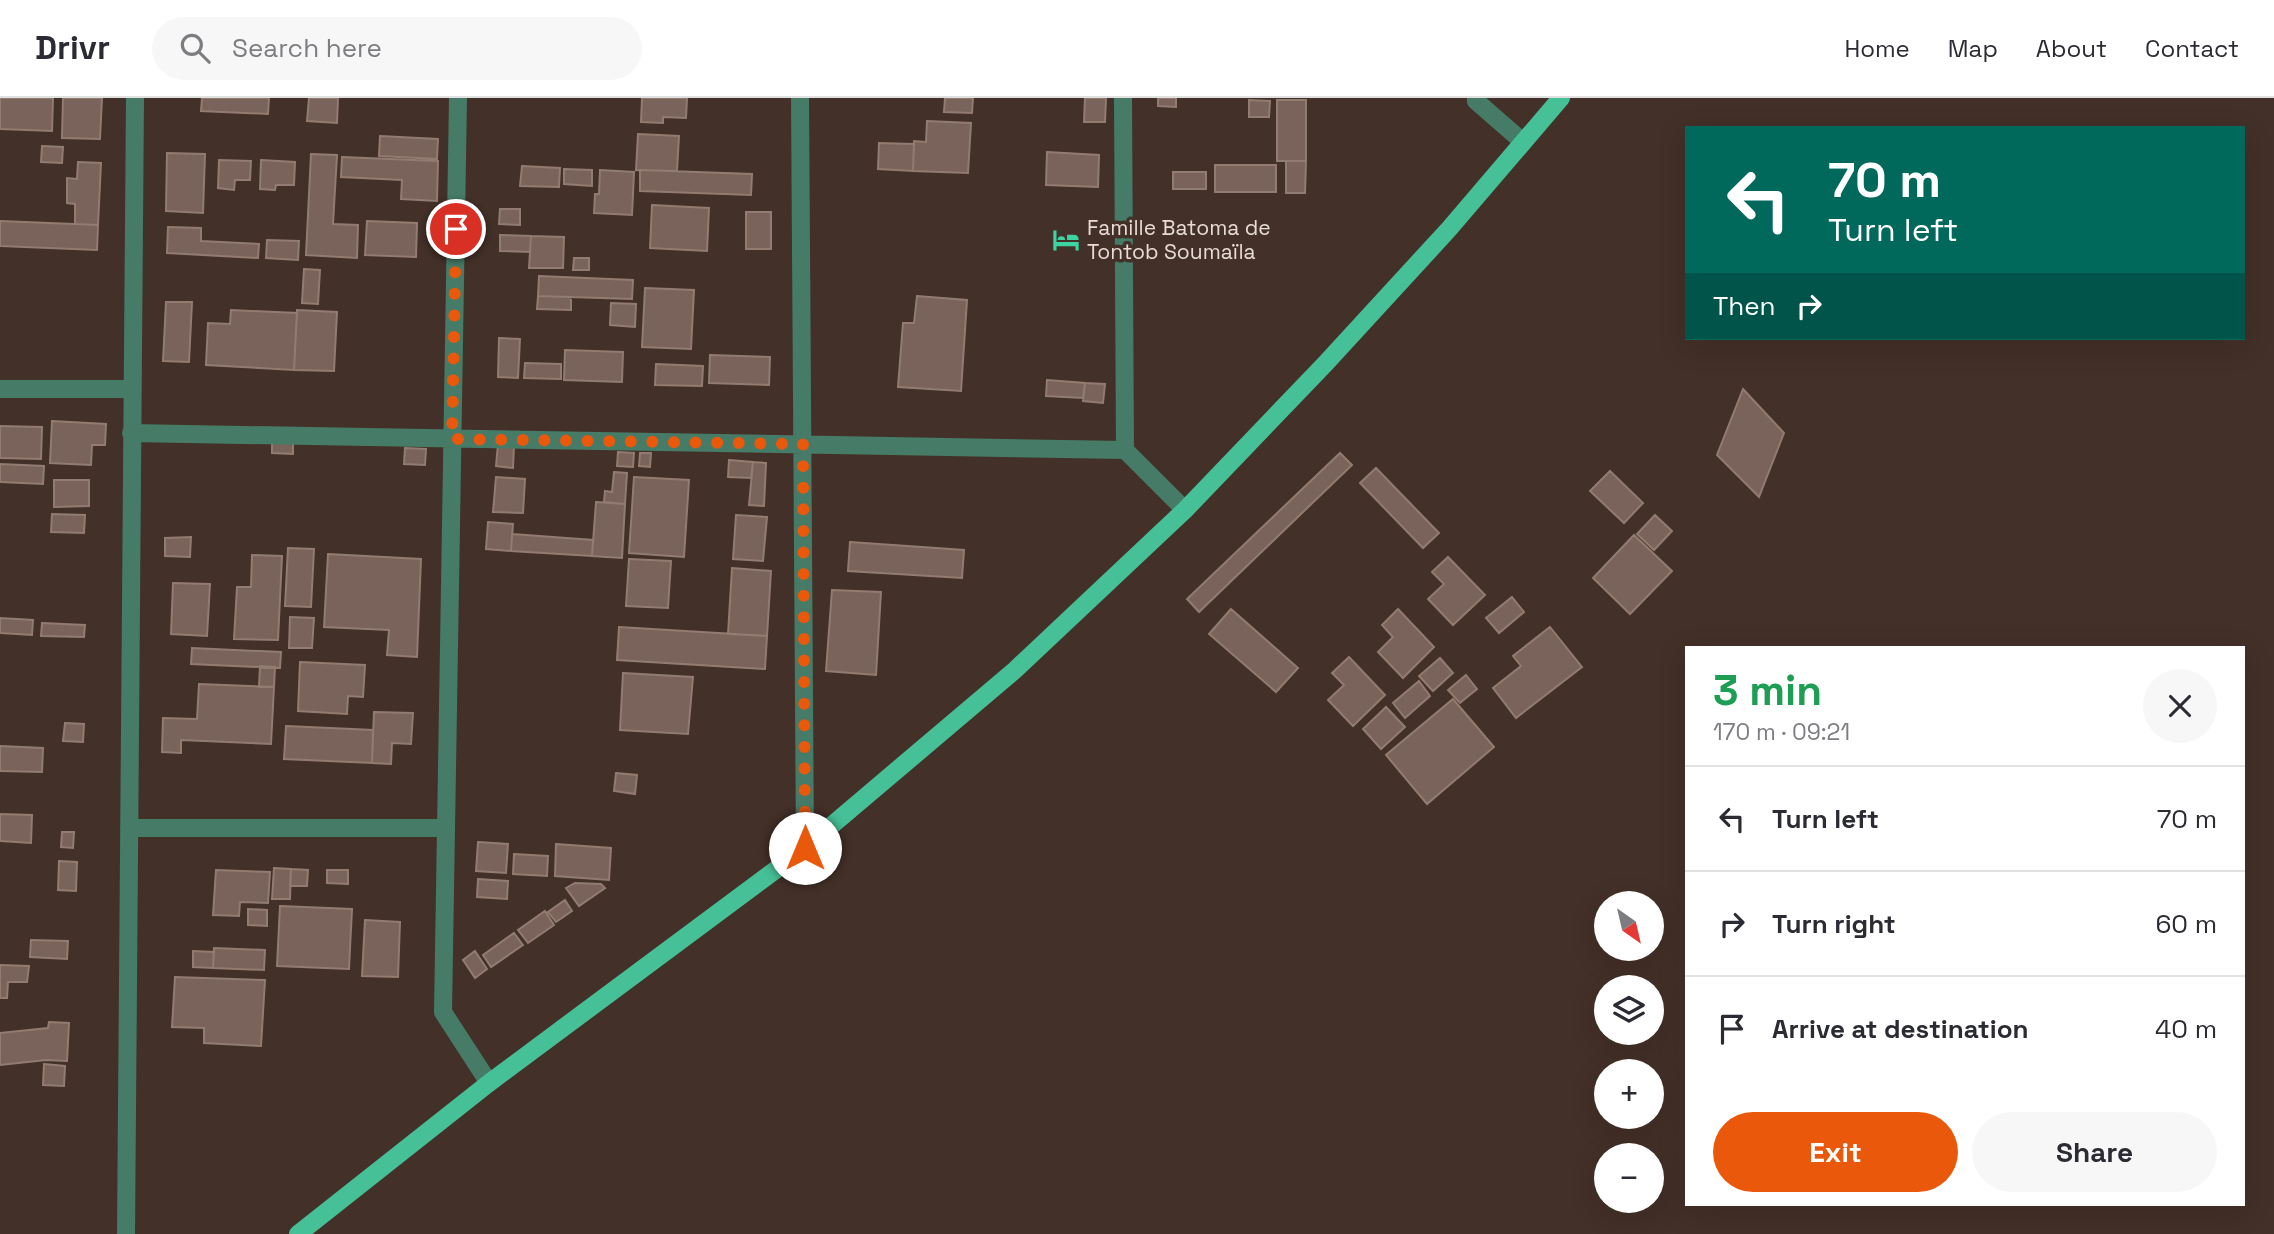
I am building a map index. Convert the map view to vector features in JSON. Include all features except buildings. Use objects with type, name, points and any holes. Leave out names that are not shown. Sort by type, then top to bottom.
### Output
[{"type":"main road","points":[[298,1234],[489,1083],[805,848],[1015,670],[1185,510],[1325,364],[1449,229],[1560,98]]},
{"type":"street","points":[[126,1234],[135,98]]},
{"type":"street","points":[[458,98],[443,1012],[489,1083]]},
{"type":"street","points":[[800,98],[805,848]]},
{"type":"street","points":[[1123,98],[1125,450]]},
{"type":"street","points":[[1476,98],[1476,101],[1523,142]]},
{"type":"street","points":[[0,389],[131,389]]},
{"type":"street","points":[[131,433],[1125,450],[1185,510]]},
{"type":"street","points":[[129,828],[446,828]]},
{"type":"place","name":"Famille Batoma de Tontob Soumaïla","points":[[1066,240]]},
{"type":"route","points":[[456,229],[452,439],[803,444],[805,848]]}]
